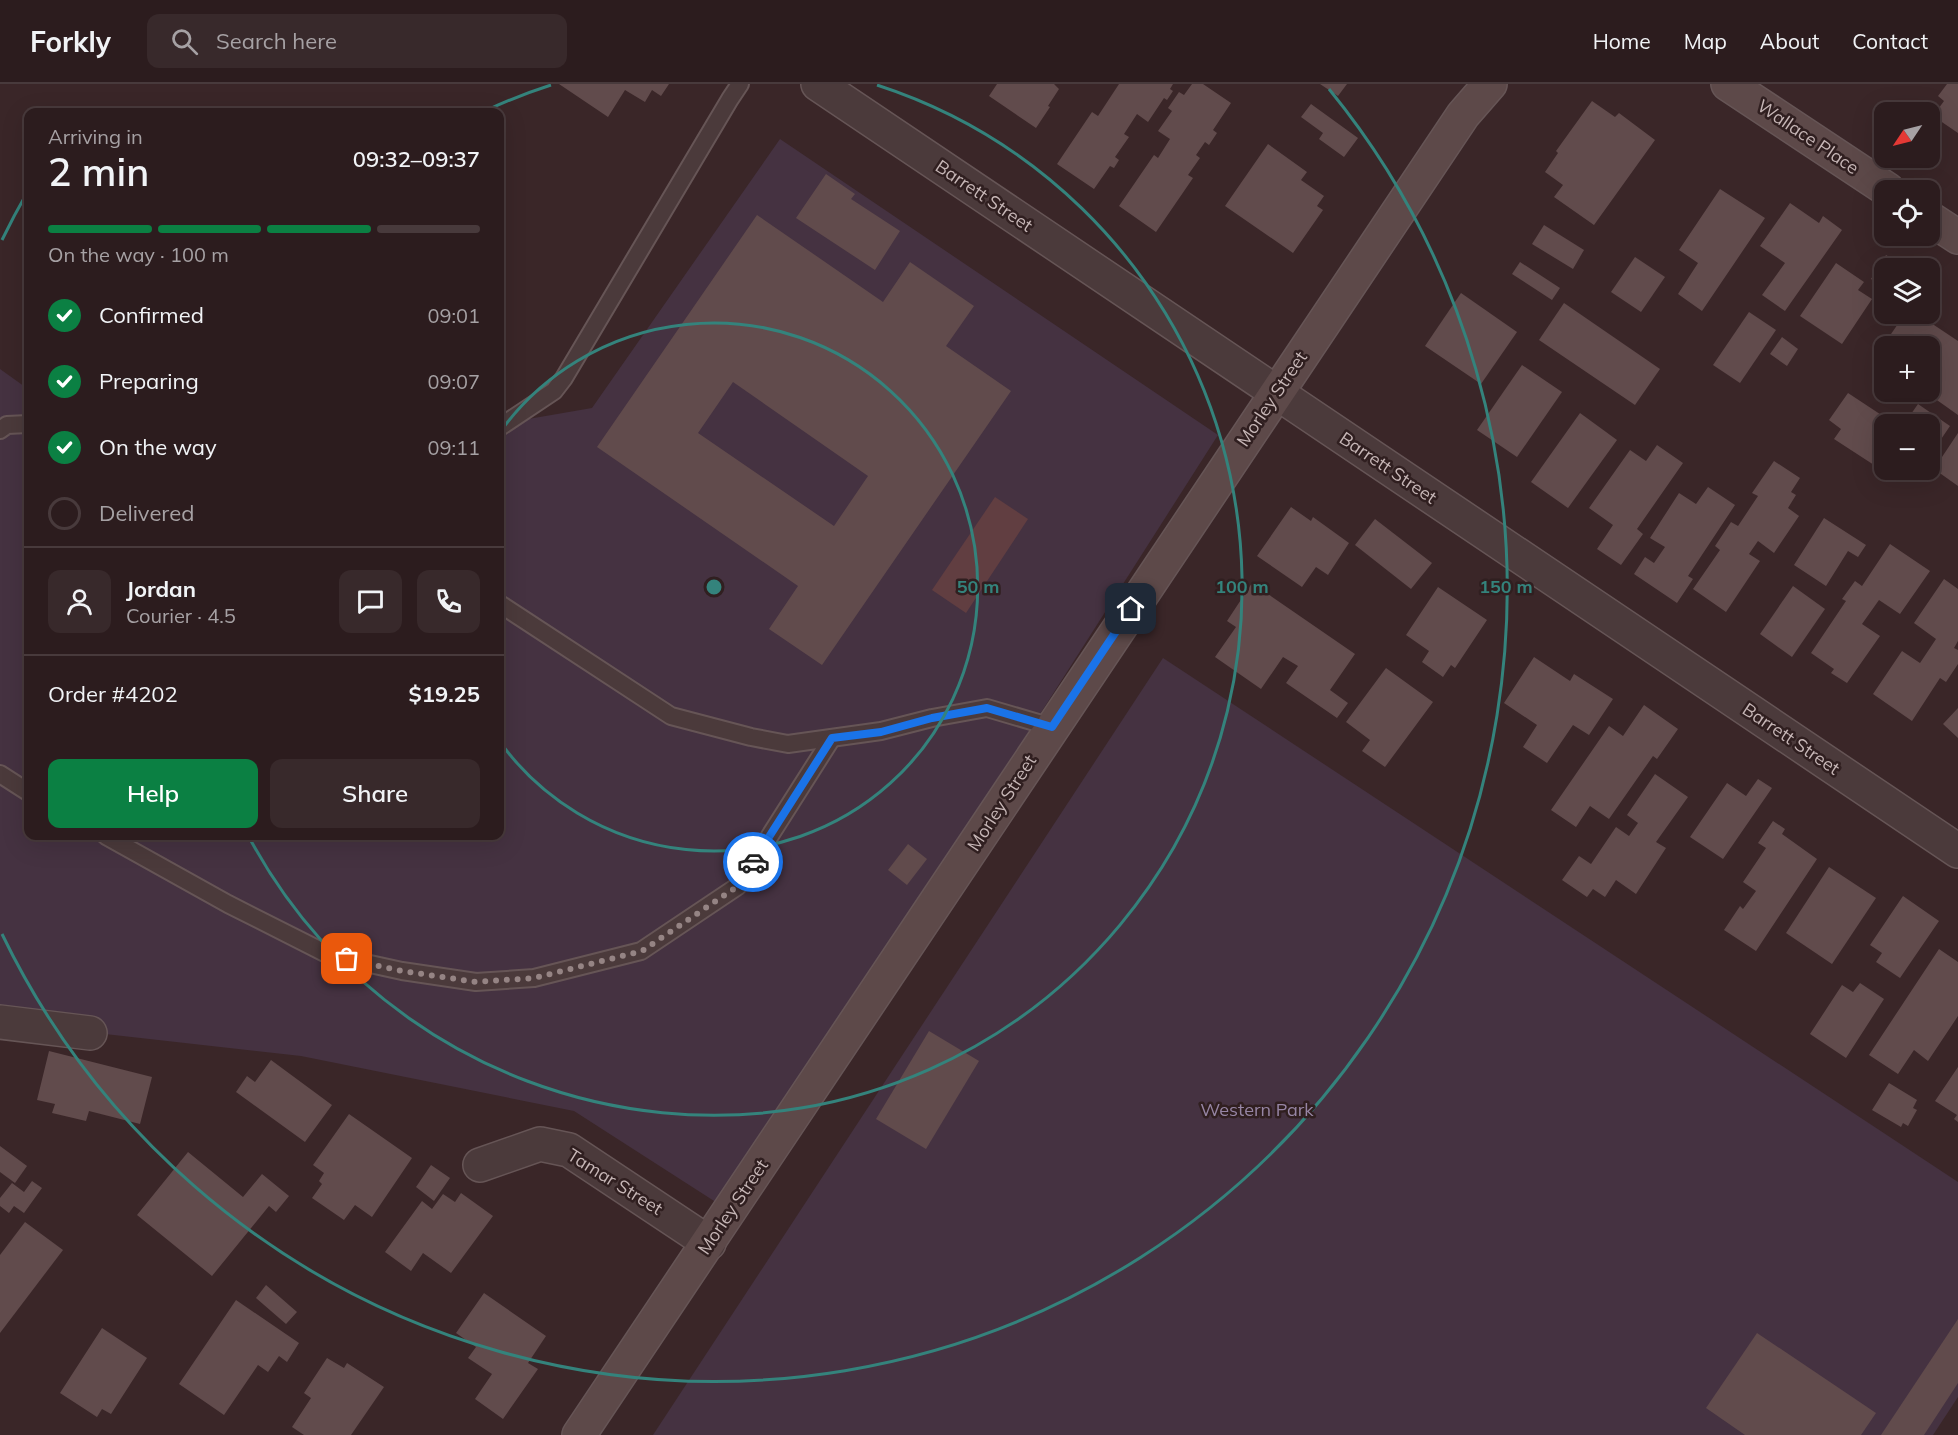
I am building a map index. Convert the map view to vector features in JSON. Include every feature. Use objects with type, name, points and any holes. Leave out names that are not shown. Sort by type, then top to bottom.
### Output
[{"type":"main road","name":"Morley Street","points":[[579,1435],[1463,115],[1490,84]]},
{"type":"main road","name":"Wallace Place","points":[[1728,84],[1874,181]]},
{"type":"main road","points":[[1940,225],[1958,237]]},
{"type":"street","name":"Barrett Street","points":[[818,84],[1958,851]]},
{"type":"street","points":[[0,1022],[90,1032]]},
{"type":"street","name":"Tamar Street","points":[[480,1166],[540,1144],[569,1150],[709,1243]]},
{"type":"lane","points":[[504,424],[554,391],[564,378],[740,84]]},
{"type":"lane","points":[[0,430],[8,425],[24,424]]},
{"type":"lane","points":[[504,607],[671,716],[751,737],[788,744],[881,732],[932,718],[987,708],[1052,727]]},
{"type":"lane","points":[[113,840],[228,904],[329,955],[402,971],[476,982],[534,978],[642,951],[738,886],[832,738]]},
{"type":"lane","points":[[0,774],[24,789]]},
{"type":"green space","points":[[780,139],[1218,435],[725,1208],[574,1111],[301,1056],[105,1034],[0,1011],[0,369],[24,386],[24,840],[504,840],[504,423],[592,408]]},
{"type":"green space","name":"Western Park","points":[[1163,658],[1958,1182],[1958,1397],[1933,1435],[653,1435]]},
{"type":"shaded area","points":[[995,497],[1028,519],[966,613],[932,590]]},
{"type":"building","points":[[559,84],[669,84],[661,96],[652,90],[645,102],[625,90],[608,117]]},
{"type":"building","points":[[997,84],[1054,84],[1059,89],[1036,128],[989,96]]},
{"type":"building","points":[[1119,84],[1173,84],[1170,89],[1173,91],[1167,100],[1164,98],[1148,122],[1137,114],[1124,134],[1129,137],[1115,157],[1119,160],[1114,168],[1110,166],[1094,189],[1057,164],[1092,112],[1098,116]]},
{"type":"building","points":[[1192,84],[1203,84],[1231,103],[1213,130],[1217,133],[1209,145],[1205,142],[1196,155],[1200,158],[1188,175],[1193,178],[1156,232],[1119,206],[1154,155],[1158,158],[1170,139],[1158,131],[1172,111],[1168,108],[1179,92],[1184,95]]},
{"type":"building","points":[[1320,84],[1347,84],[1338,96]]},
{"type":"building","points":[[1947,84],[1958,84],[1958,133],[1940,121],[1940,106],[1944,101],[1938,96]]},
{"type":"building","points":[[1592,101],[1615,117],[1619,113],[1655,140],[1594,225],[1554,197],[1563,185],[1545,172],[1558,153],[1556,151]]},
{"type":"building","points":[[1311,104],[1358,138],[1344,157],[1319,139],[1323,133],[1301,117]]},
{"type":"building","points":[[1268,144],[1307,172],[1301,180],[1324,196],[1317,206],[1323,210],[1293,253],[1225,206]]},
{"type":"building","points":[[826,174],[855,194],[851,199],[900,231],[875,270],[796,218]]},
{"type":"building","points":[[1720,189],[1765,218],[1702,311],[1678,294],[1698,263],[1679,250]]},
{"type":"building","points":[[1790,203],[1819,223],[1823,216],[1842,230],[1785,311],[1762,295],[1785,263],[1760,246]]},
{"type":"building","points":[[757,215],[883,302],[910,262],[974,306],[946,346],[1011,391],[822,665],[769,629],[798,586],[597,447]],"holes":[[[733,382],[868,476],[834,526],[698,433]]]},
{"type":"building","points":[[1544,225],[1584,250],[1573,269],[1532,244]]},
{"type":"building","points":[[1635,257],[1665,277],[1641,312],[1611,292]]},
{"type":"building","points":[[1520,262],[1560,288],[1552,300],[1512,274]]},
{"type":"building","points":[[1836,263],[1864,282],[1858,290],[1872,299],[1842,344],[1800,316]]},
{"type":"building","points":[[1461,293],[1517,332],[1481,384],[1425,346]]},
{"type":"building","points":[[1564,303],[1660,369],[1635,405],[1539,340]]},
{"type":"building","points":[[1749,312],[1776,330],[1740,383],[1713,365]]},
{"type":"building","points":[[1898,324],[1915,326],[1917,324],[1932,324],[1958,341],[1958,415],[1940,402],[1940,336],[1890,336]]},
{"type":"building","points":[[1782,337],[1798,349],[1787,366],[1770,354]]},
{"type":"building","points":[[1522,365],[1562,392],[1517,457],[1477,430]]},
{"type":"building","points":[[1848,393],[1880,414],[1874,414],[1874,465],[1834,439],[1841,429],[1829,420]]},
{"type":"building","points":[[1918,404],[1933,414],[1911,414]]},
{"type":"building","points":[[1580,413],[1617,440],[1568,508],[1531,482]]},
{"type":"building","points":[[1940,419],[1950,426],[1940,441]]},
{"type":"building","points":[[1958,433],[1958,486],[1940,473],[1940,460]]},
{"type":"building","points":[[1657,445],[1683,463],[1637,529],[1643,534],[1621,565],[1597,549],[1613,525],[1589,508],[1630,450],[1646,461]]},
{"type":"building","points":[[1774,461],[1800,478],[1791,492],[1796,495],[1788,508],[1799,516],[1774,553],[1758,541],[1749,554],[1760,561],[1726,612],[1693,589],[1720,550],[1715,546],[1731,522],[1738,526],[1758,496],[1752,493]]},
{"type":"building","points":[[1708,487],[1735,505],[1688,576],[1693,579],[1677,603],[1634,574],[1645,557],[1654,563],[1665,547],[1650,538],[1679,493],[1696,504]]},
{"type":"building","points":[[1291,507],[1311,521],[1313,517],[1349,543],[1328,575],[1316,567],[1302,587],[1257,556]]},
{"type":"building","points":[[1824,518],[1866,545],[1858,557],[1848,551],[1826,586],[1794,565]]},
{"type":"building","points":[[1375,519],[1432,563],[1411,589],[1355,545]]},
{"type":"building","points":[[1890,544],[1930,571],[1900,614],[1879,600],[1862,624],[1880,636],[1847,683],[1831,673],[1834,669],[1811,653],[1846,601],[1842,599],[1855,581],[1862,586]]},
{"type":"building","points":[[1944,579],[1958,589],[1958,641],[1954,648],[1958,650],[1958,664],[1946,682],[1940,678],[1912,721],[1873,694],[1902,651],[1920,663],[1936,639],[1914,623]]},
{"type":"building","points":[[1252,583],[1355,654],[1330,690],[1348,703],[1337,718],[1286,683],[1298,666],[1283,657],[1261,689],[1215,657],[1236,627],[1227,621]]},
{"type":"building","points":[[1793,586],[1825,609],[1792,657],[1760,634]]},
{"type":"building","points":[[1438,587],[1487,620],[1455,668],[1451,665],[1443,677],[1422,662],[1429,651],[1406,635]]},
{"type":"building","points":[[1534,657],[1570,681],[1574,674],[1613,699],[1589,735],[1573,725],[1547,763],[1523,747],[1537,725],[1504,703]]},
{"type":"building","points":[[1386,668],[1433,702],[1385,767],[1362,751],[1370,740],[1346,722]]},
{"type":"building","points":[[1644,705],[1678,729],[1657,759],[1653,756],[1609,819],[1590,806],[1576,827],[1551,810],[1609,726],[1623,736]]},
{"type":"building","points":[[1958,708],[1958,738],[1943,724]]},
{"type":"building","points":[[1655,774],[1688,797],[1656,842],[1666,848],[1636,894],[1616,880],[1605,897],[1593,889],[1587,897],[1562,880],[1579,856],[1591,864],[1616,827],[1629,836],[1638,823],[1627,815]]},
{"type":"building","points":[[1758,779],[1772,788],[1723,859],[1690,837],[1727,783],[1746,796]]},
{"type":"building","points":[[1773,821],[1785,829],[1782,834],[1817,859],[1756,951],[1724,930],[1740,906],[1743,909],[1756,891],[1743,882],[1766,848],[1758,843]]},
{"type":"building","points":[[908,844],[927,859],[907,885],[888,870]]},
{"type":"building","points":[[1829,867],[1876,898],[1832,964],[1786,933]]},
{"type":"building","points":[[1903,896],[1939,921],[1900,978],[1876,962],[1882,953],[1870,945]]},
{"type":"building","points":[[1939,949],[1958,962],[1958,1016],[1928,1061],[1914,1050],[1898,1074],[1869,1055]]},
{"type":"building","points":[[1860,983],[1884,999],[1846,1058],[1810,1034],[1842,985],[1853,992]]},
{"type":"building","points":[[929,1031],[979,1061],[926,1149],[876,1119]]},
{"type":"building","points":[[49,1051],[152,1077],[140,1124],[89,1111],[86,1121],[52,1113],[55,1104],[37,1100]]},
{"type":"building","points":[[271,1060],[332,1105],[305,1142],[236,1092],[247,1076],[255,1082]]},
{"type":"building","points":[[1958,1067],[1958,1122],[1954,1119],[1957,1115],[1935,1101]]},
{"type":"building","points":[[1889,1083],[1917,1100],[1913,1108],[1917,1110],[1908,1126],[1903,1123],[1901,1127],[1872,1110]]},
{"type":"building","points":[[349,1114],[412,1158],[372,1217],[355,1205],[344,1220],[312,1198],[322,1184],[319,1181],[324,1173],[313,1165]]},
{"type":"building","points":[[0,1146],[27,1166],[15,1183],[0,1172]]},
{"type":"building","points":[[188,1152],[243,1197],[262,1174],[289,1196],[276,1212],[269,1206],[212,1276],[137,1215]]},
{"type":"building","points":[[431,1165],[450,1178],[434,1201],[416,1187]]},
{"type":"building","points":[[32,1181],[42,1188],[24,1213],[14,1206],[9,1213],[0,1206],[0,1198],[12,1183],[24,1192]]},
{"type":"building","points":[[461,1193],[493,1216],[451,1273],[423,1253],[411,1271],[385,1252],[422,1201],[432,1209],[443,1194],[455,1202]]},
{"type":"building","points":[[25,1222],[63,1250],[0,1333],[0,1255]]},
{"type":"building","points":[[266,1285],[297,1312],[286,1324],[256,1298]]},
{"type":"building","points":[[484,1293],[546,1336],[528,1363],[538,1369],[503,1419],[475,1399],[492,1374],[468,1358],[476,1347],[456,1333]]},
{"type":"building","points":[[236,1300],[299,1343],[287,1362],[279,1356],[268,1372],[258,1365],[224,1415],[179,1384]]},
{"type":"building","points":[[1958,1319],[1958,1383],[1924,1435],[1881,1435]]},
{"type":"building","points":[[102,1328],[147,1358],[111,1414],[102,1409],[97,1417],[60,1393]]},
{"type":"building","points":[[1757,1333],[1876,1413],[1861,1435],[1745,1435],[1706,1408]]},
{"type":"building","points":[[327,1358],[344,1368],[347,1363],[384,1387],[351,1435],[304,1435],[292,1427],[311,1398],[304,1393]]},
{"type":"way so far","points":[[347,959],[402,971],[476,982],[534,978],[642,951],[738,886],[753,862]]},
{"type":"route","points":[[753,862],[832,738],[881,732],[932,718],[987,708],[1052,727],[1131,609]]}]
